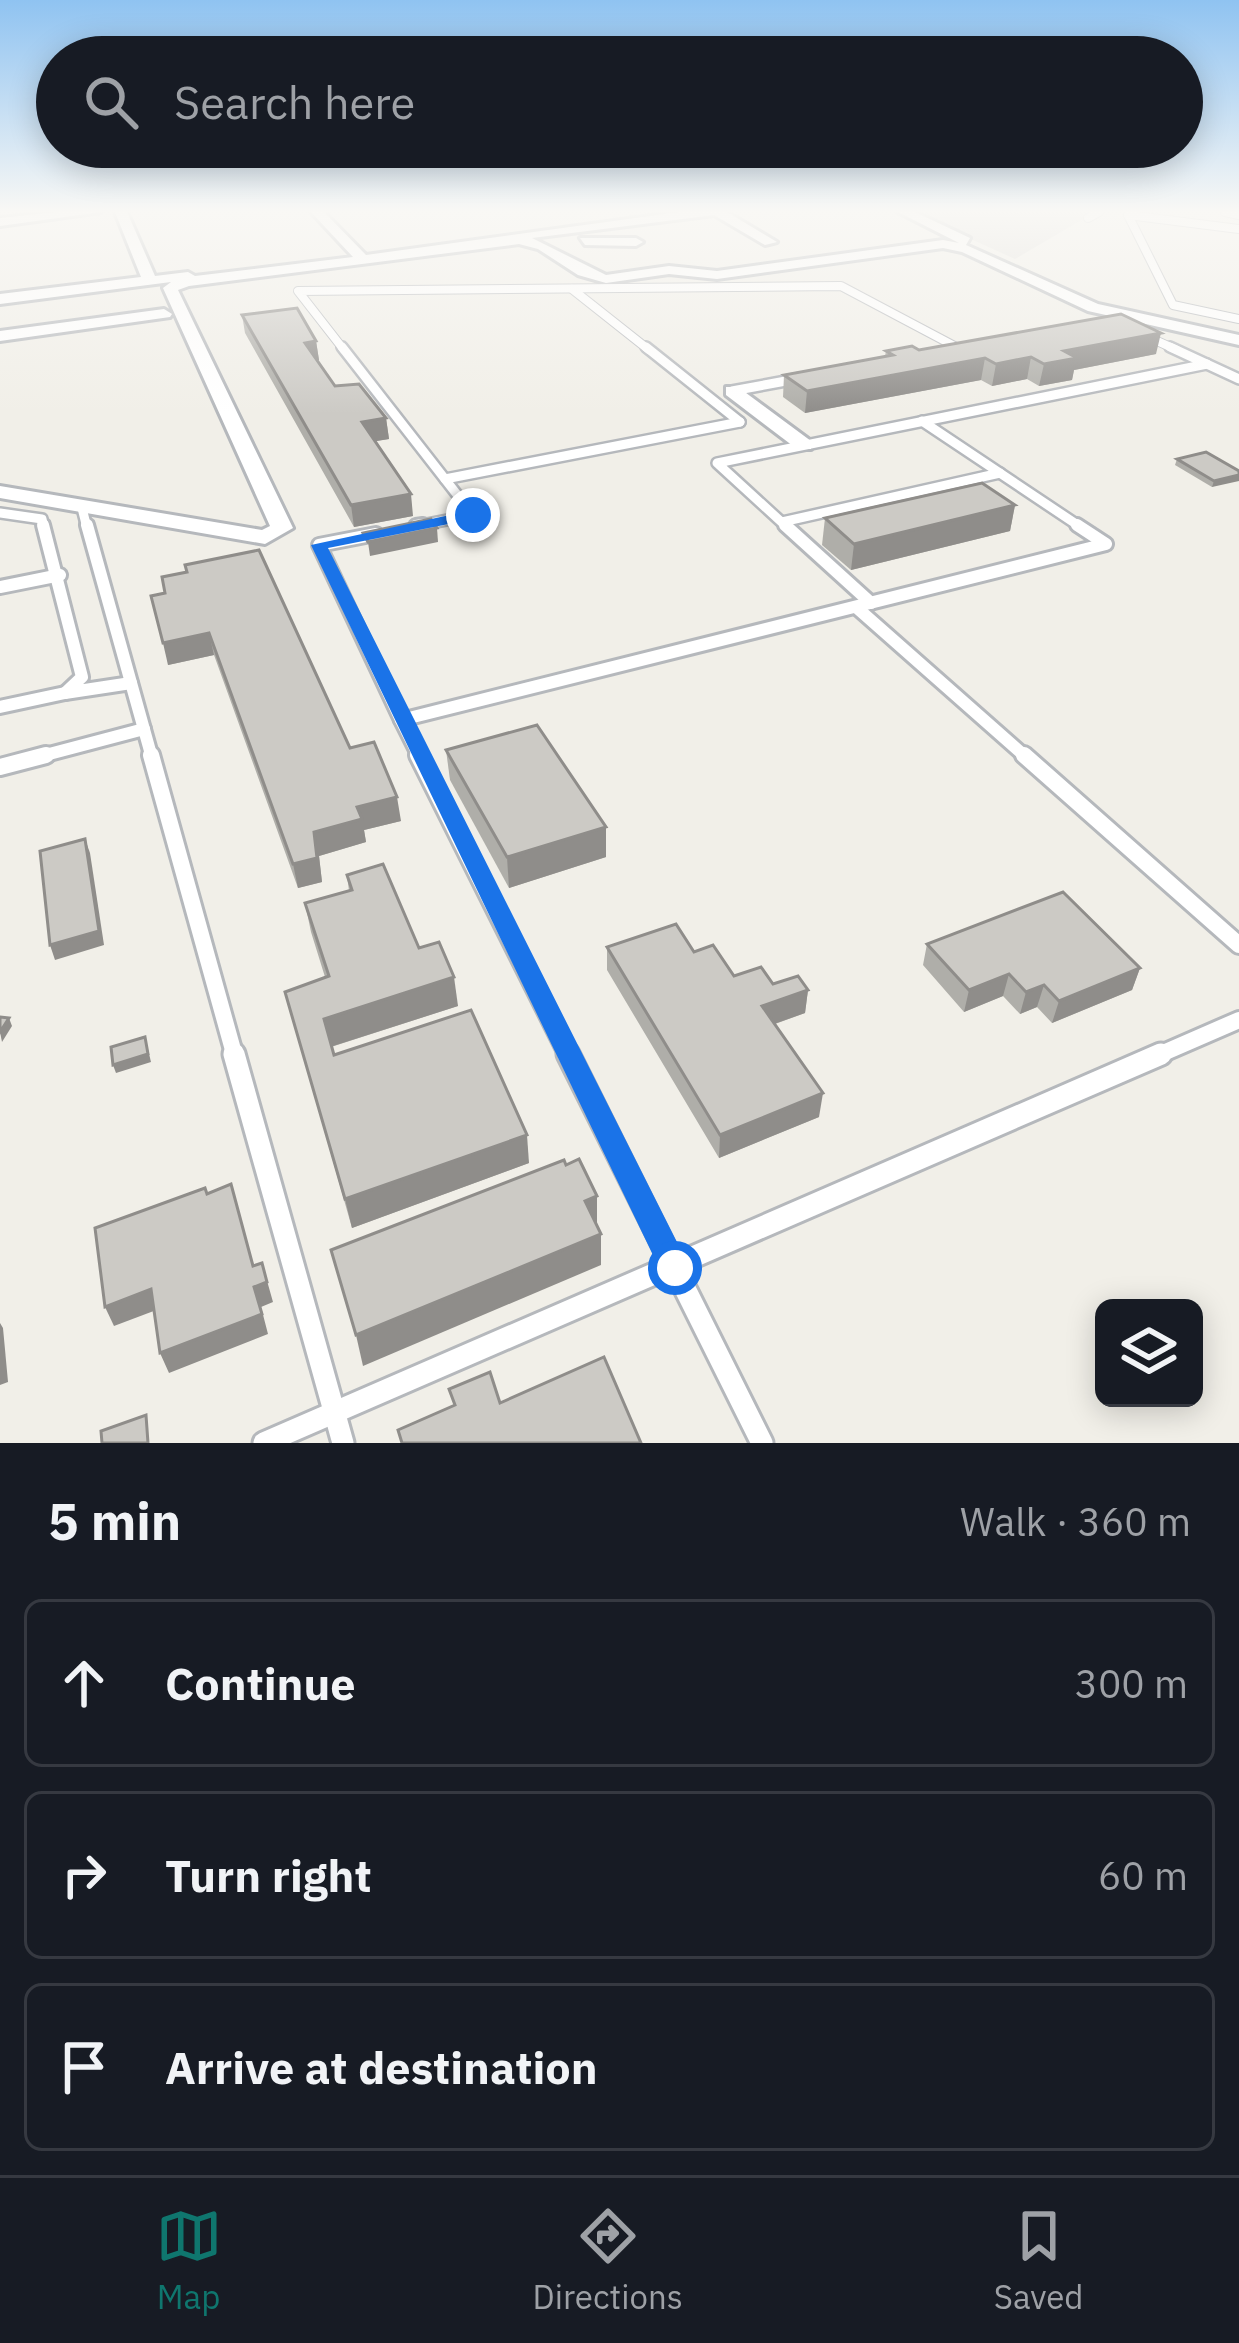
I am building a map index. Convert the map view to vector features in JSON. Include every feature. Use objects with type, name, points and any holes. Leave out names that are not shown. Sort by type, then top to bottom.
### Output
[{"type":"street","points":[[0,299],[163,279]]},
{"type":"street","points":[[0,492],[265,537],[282,528],[170,288],[207,279]]},
{"type":"street","points":[[1032,279],[1094,308],[1239,335]]},
{"type":"street","points":[[1048,279],[1101,304],[1239,335]]},
{"type":"street","points":[[0,336],[164,314]]},
{"type":"street","points":[[732,391],[804,445]]},
{"type":"lane","points":[[1161,279],[1173,305],[1239,319]]},
{"type":"lane","points":[[407,528],[473,515],[298,291],[841,286],[960,349]]},
{"type":"lane","points":[[445,479],[740,422],[572,289]]},
{"type":"lane","points":[[1092,325],[1114,321],[1239,379]]},
{"type":"lane","points":[[938,353],[982,345]]},
{"type":"lane","points":[[1207,364],[717,463],[864,605],[1239,945]]},
{"type":"lane","points":[[732,391],[824,374]]},
{"type":"lane","points":[[401,720],[1106,544],[922,421]]},
{"type":"lane","points":[[782,522],[1000,473]]},
{"type":"lane","points":[[82,508],[343,1443]]},
{"type":"lane","points":[[0,513],[43,519],[82,677],[65,693]]},
{"type":"lane","points":[[385,532],[319,545],[401,720],[762,1443]]},
{"type":"lane","points":[[0,587],[60,574]]},
{"type":"lane","points":[[0,707],[131,683]]},
{"type":"lane","points":[[0,766],[144,729]]},
{"type":"lane","points":[[264,1443],[1239,1020]]},
{"type":"building","points":[[297,308],[316,341],[305,343],[335,386],[359,384],[386,418],[362,422],[411,494],[351,505],[242,315]]},
{"type":"building","points":[[1121,314],[1161,333],[1064,351],[1077,358],[1044,364],[1031,357],[996,364],[985,358],[807,391],[784,375],[893,355],[886,351],[912,346],[919,350]]},
{"type":"building","points":[[1206,452],[1239,475],[1214,481],[1177,459]]},
{"type":"building","points":[[982,483],[1015,505],[854,544],[825,518]]},
{"type":"building","points":[[431,519],[437,528],[368,542],[363,533]]},
{"type":"building","points":[[259,550],[350,748],[374,742],[397,797],[357,807],[362,819],[314,832],[317,858],[293,864],[209,633],[163,643],[151,596],[165,593],[162,577],[187,572],[185,565]]},
{"type":"building","points":[[537,725],[606,827],[507,857],[446,750]]},
{"type":"building","points":[[85,839],[99,931],[50,945],[40,851]]},
{"type":"building","points":[[383,864],[419,948],[439,942],[454,977],[324,1019],[334,1055],[471,1010],[527,1135],[345,1199],[285,992],[329,976],[305,903],[352,890],[347,875]]},
{"type":"building","points":[[1063,892],[1140,968],[1059,1001],[1044,985],[1026,992],[1009,974],[969,990],[927,944]]},
{"type":"building","points":[[676,924],[694,952],[713,945],[734,976],[761,967],[773,984],[798,976],[808,990],[762,1006],[823,1093],[720,1135],[607,947]]},
{"type":"building","points":[[145,1037],[148,1054],[113,1065],[111,1047]]},
{"type":"building","points":[[579,1159],[597,1196],[585,1201],[601,1234],[356,1335],[331,1250],[564,1160],[566,1165]]},
{"type":"building","points":[[231,1184],[253,1266],[262,1263],[267,1282],[254,1287],[262,1314],[160,1353],[151,1289],[105,1307],[95,1228],[205,1188],[207,1194]]},
{"type":"building","points":[[604,1357],[641,1443],[402,1443],[398,1430],[455,1405],[449,1389],[490,1372],[500,1403]]},
{"type":"building","points":[[146,1415],[148,1443],[102,1443],[101,1431]]},
{"type":"route","points":[[473,515],[319,545],[401,720],[675,1268]]}]
